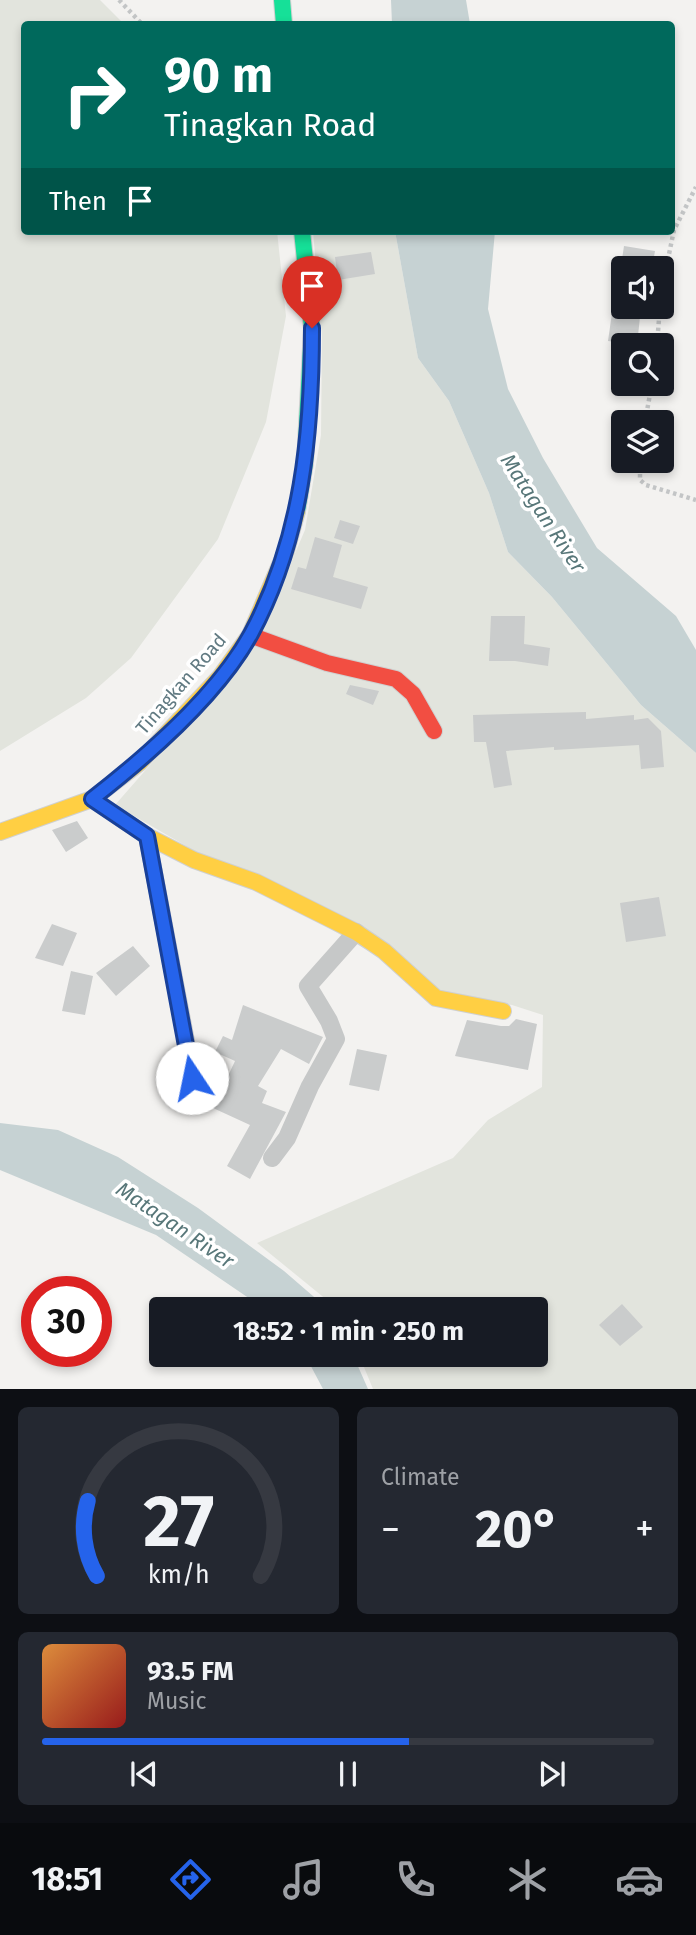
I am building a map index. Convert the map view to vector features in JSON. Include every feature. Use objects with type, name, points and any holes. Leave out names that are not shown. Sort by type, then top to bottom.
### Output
[{"type":"street","points":[[282,0],[284,21]]},
{"type":"street","name":"Tinagkan Road","points":[[0,832],[92,799],[139,763],[184,718],[250,635],[286,551],[299,504],[305,463],[312,369],[312,328],[302,235]]},
{"type":"street","points":[[250,635],[327,663],[396,679],[413,694],[434,731]]},
{"type":"street","points":[[92,799],[147,836],[194,860],[256,882],[356,932],[384,951],[432,996],[503,1011]]},
{"type":"street","points":[[147,836],[192,1078]]},
{"type":"street","points":[[272,1158],[287,1138],[310,1086],[336,1040],[329,1021],[307,986],[356,932]]},
{"type":"path","points":[[119,0],[139,21]]},
{"type":"path","points":[[675,228],[696,187]]},
{"type":"path","points":[[667,256],[673,235]]},
{"type":"path","points":[[640,473],[640,480],[646,485],[696,500]]},
{"type":"shaded area","points":[[0,0],[100,0],[121,21],[21,21],[21,235],[277,235],[286,316],[266,422],[218,539],[131,658],[86,698],[0,751]]},
{"type":"shaded area","points":[[313,235],[396,235],[418,358],[449,401],[489,493],[508,552],[552,597],[641,705],[696,753],[696,1389],[373,1389],[364,1367],[548,1367],[548,1297],[323,1297],[257,1243],[453,1158],[488,1120],[542,1087],[543,1015],[512,1005],[440,992],[115,805],[256,644],[305,530],[321,435],[322,336]]},
{"type":"water","points":[[391,0],[466,0],[470,21],[392,21]]},
{"type":"water","name":"Matagan River","points":[[396,235],[495,235],[488,309],[508,389],[543,458],[597,548],[676,616],[696,650],[696,753],[641,705],[552,597],[508,552],[489,493],[449,401],[418,358]]},
{"type":"water","name":"Matagan River","points":[[0,1123],[58,1130],[118,1157],[198,1208],[284,1271],[314,1297],[247,1297],[156,1235],[0,1170]]},
{"type":"water","points":[[311,1367],[358,1367],[368,1389],[323,1389]]},
{"type":"building","points":[[624,246],[655,251],[654,256],[622,256]]},
{"type":"building","points":[[371,252],[375,274],[338,280],[335,257]]},
{"type":"building","points":[[611,319],[640,319],[638,333],[611,333],[611,341],[608,341]]},
{"type":"building","points":[[340,520],[360,526],[353,544],[334,538]]},
{"type":"building","points":[[315,537],[342,545],[333,577],[368,587],[361,609],[291,589],[298,567],[306,569]]},
{"type":"building","points":[[491,616],[525,616],[524,644],[550,648],[548,666],[515,661],[489,661]]},
{"type":"building","points":[[350,685],[379,691],[373,705],[346,694]]},
{"type":"building","points":[[586,712],[586,719],[634,715],[634,720],[648,718],[661,731],[664,767],[641,769],[639,745],[506,751],[512,785],[494,788],[486,742],[474,742],[473,715]]},
{"type":"building","points":[[77,821],[88,838],[66,852],[52,830]]},
{"type":"building","points":[[659,897],[666,936],[626,942],[620,903]]},
{"type":"building","points":[[52,924],[77,933],[63,966],[35,958]]},
{"type":"building","points":[[133,946],[150,966],[116,996],[96,973]]},
{"type":"building","points":[[71,971],[93,976],[85,1015],[62,1011]]},
{"type":"building","points":[[243,1005],[323,1037],[309,1064],[281,1049],[258,1086],[267,1091],[262,1103],[286,1112],[250,1179],[227,1166],[250,1125],[213,1108],[235,1061],[215,1052],[223,1036],[232,1040]]},
{"type":"building","points":[[516,1019],[537,1024],[528,1070],[455,1056],[467,1020],[509,1026]]},
{"type":"building","points":[[357,1049],[387,1055],[379,1091],[349,1085]]},
{"type":"building","points":[[622,1304],[643,1327],[620,1346],[599,1325]]},
{"type":"traffic: fast","points":[[282,0],[284,21]]},
{"type":"traffic: fast","points":[[297,511],[305,463],[312,328],[302,235]]},
{"type":"traffic: slow","points":[[0,832],[92,799],[139,763],[220,677],[250,635],[286,551],[297,511]]},
{"type":"traffic: slow","points":[[147,836],[194,860],[256,882],[356,932],[384,951],[436,998],[503,1011]]},
{"type":"traffic: jam","points":[[250,635],[327,663],[396,679],[413,694],[434,731]]},
{"type":"route","points":[[192,1078],[147,836],[92,799],[139,763],[184,718],[250,635],[286,551],[299,504],[309,421],[312,328]]}]
